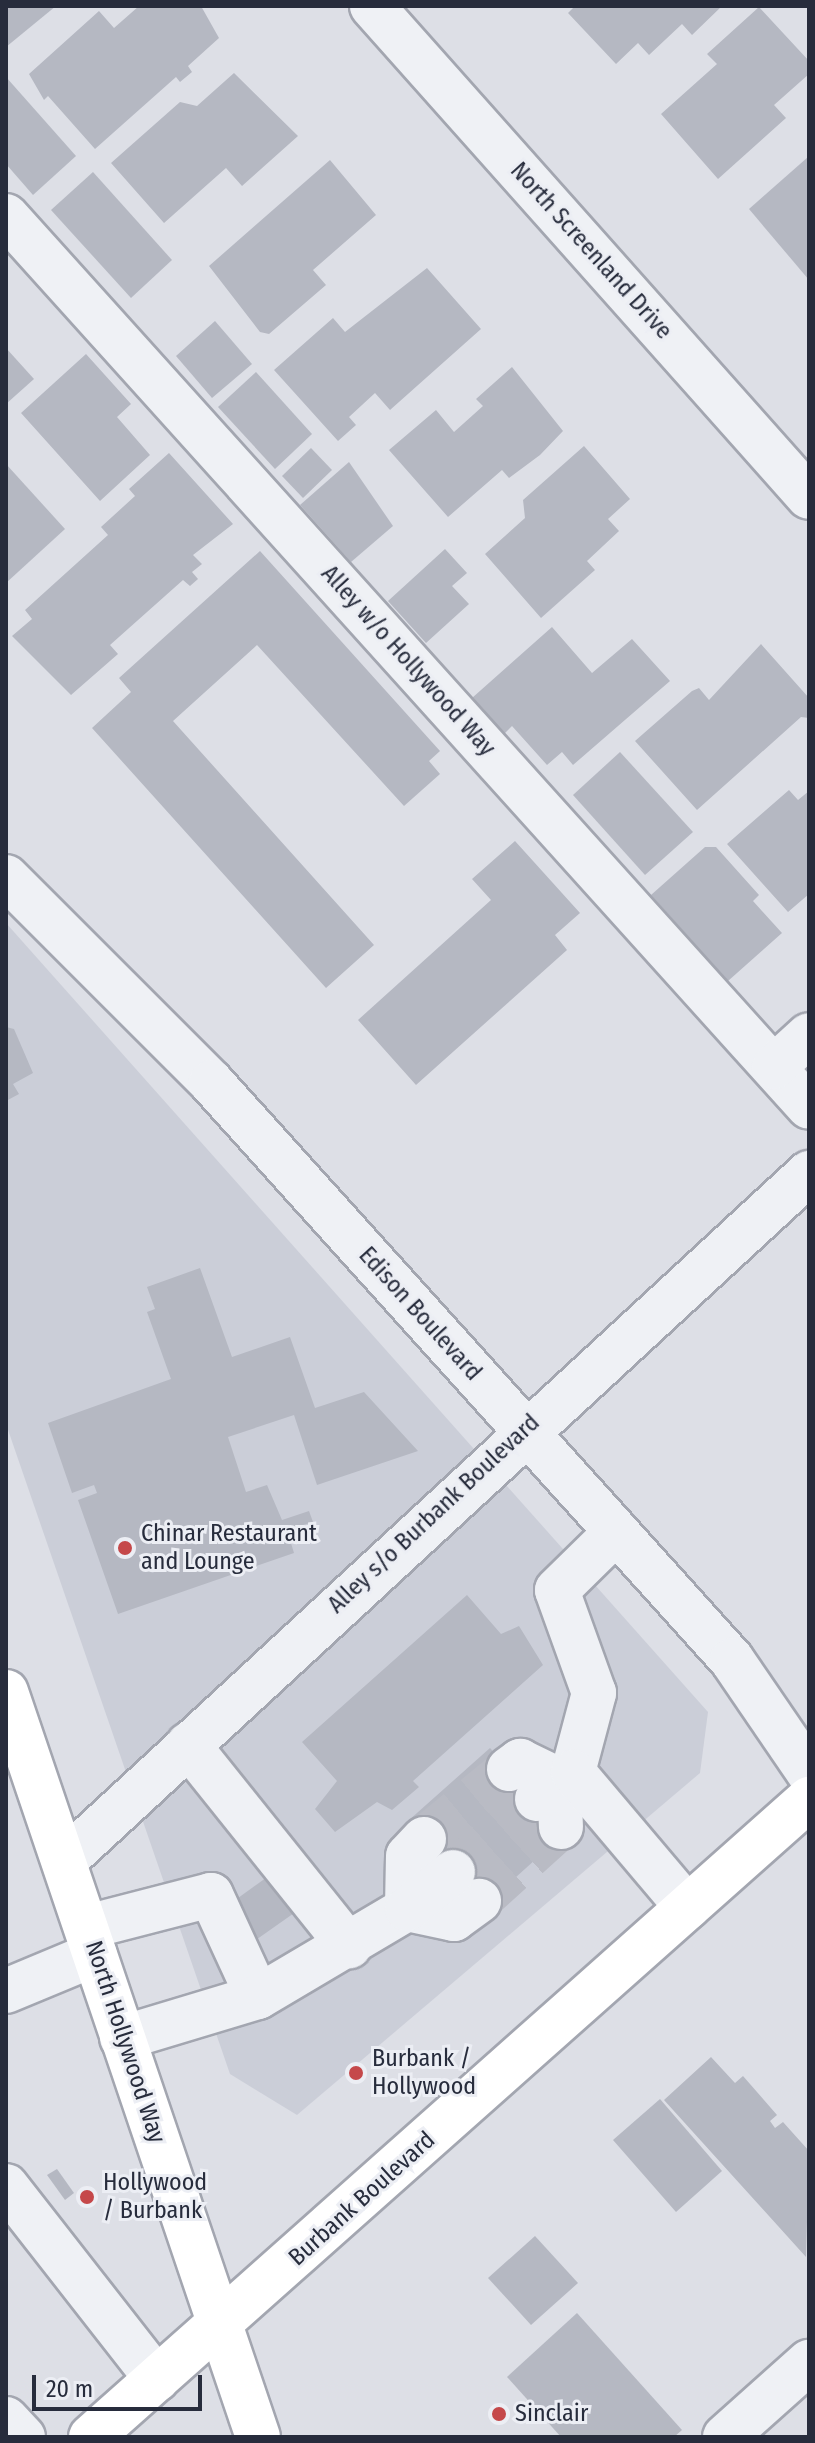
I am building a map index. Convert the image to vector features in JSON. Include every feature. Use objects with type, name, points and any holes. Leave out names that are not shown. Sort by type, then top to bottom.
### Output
[{"type":"main road","name":"North Hollywood Way","points":[[6,1692],[258,2437]]},
{"type":"main road","name":"Burbank Boulevard","points":[[91,2437],[219,2327],[809,1799]]},
{"type":"street","name":"North Screenland Drive","points":[[372,6],[809,497]]},
{"type":"street","name":"Alley w/o Hollywood Way","points":[[6,216],[809,1107]]},
{"type":"street","name":"Edison Boulevard","points":[[6,877],[211,1082],[616,1532],[756,1689],[809,1773]]},
{"type":"street","points":[[774,1067],[809,1035]]},
{"type":"street","name":"Alley s/o Burbank Boulevard","points":[[65,1860],[524,1430],[809,1173]]},
{"type":"street","points":[[616,1532],[557,1590],[594,1693],[548,1789],[687,1907]]},
{"type":"street","points":[[188,1745],[349,1946]]},
{"type":"street","points":[[407,1909],[408,1856],[424,1839]]},
{"type":"street","points":[[122,2038],[258,1997],[407,1909],[466,1886]]},
{"type":"street","points":[[6,1991],[91,1941],[211,1895],[258,1997]]},
{"type":"street","points":[[6,2186],[157,2379]]},
{"type":"street","points":[[725,2437],[809,2362]]},
{"type":"street","points":[[6,2419],[23,2437]]},
{"type":"shaded area","points":[[6,923],[708,1712],[700,1773],[297,2115],[230,2074],[6,1424]]},
{"type":"building","points":[[6,6],[56,6],[6,47]]},
{"type":"building","points":[[139,6],[201,6],[219,38],[188,66],[192,72],[180,82],[176,77],[95,149],[48,96],[44,100],[29,74],[99,11],[114,28]]},
{"type":"building","points":[[575,6],[722,6],[692,35],[682,24],[649,55],[638,43],[616,64],[568,13]]},
{"type":"building","points":[[759,7],[809,61],[809,74],[774,105],[786,118],[718,179],[661,114],[717,64],[707,54]]},
{"type":"building","points":[[234,73],[298,136],[242,186],[226,168],[164,223],[111,163],[180,102],[197,106]]},
{"type":"building","points":[[6,77],[76,156],[33,195],[6,164]]},
{"type":"building","points":[[809,159],[809,280],[749,209]]},
{"type":"building","points":[[330,160],[376,215],[313,270],[326,285],[269,334],[260,332],[209,266]]},
{"type":"building","points":[[93,172],[172,260],[131,298],[51,210]]},
{"type":"building","points":[[427,268],[481,329],[390,410],[375,393],[349,417],[356,425],[338,441],[274,370],[333,318],[345,332]]},
{"type":"building","points":[[215,321],[252,364],[212,398],[176,356]]},
{"type":"building","points":[[6,348],[34,379],[6,404]]},
{"type":"building","points":[[86,354],[131,404],[117,417],[150,455],[100,501],[21,413]]},
{"type":"building","points":[[512,367],[563,431],[540,455],[509,478],[502,470],[448,517],[389,450],[436,410],[454,432],[483,406],[476,399]]},
{"type":"building","points":[[256,372],[312,434],[275,469],[218,407]]},
{"type":"building","points":[[584,446],[630,499],[608,519],[619,531],[587,561],[595,570],[541,618],[485,554],[525,518],[523,500]]},
{"type":"building","points":[[311,448],[332,470],[303,498],[282,476]]},
{"type":"building","points":[[169,453],[233,524],[193,555],[202,564],[192,572],[198,579],[190,586],[183,580],[110,645],[118,654],[71,695],[12,636],[32,619],[25,610],[108,535],[101,527],[135,496],[129,489]]},
{"type":"building","points":[[349,462],[393,526],[351,562],[300,505]]},
{"type":"building","points":[[6,464],[65,529],[6,583]]},
{"type":"building","points":[[445,549],[467,573],[452,586],[469,604],[426,643],[388,601]]},
{"type":"building","points":[[260,551],[440,751],[429,761],[440,774],[404,806],[257,645],[173,721],[374,945],[326,988],[92,728],[131,692],[119,678]]},
{"type":"building","points":[[552,627],[592,673],[632,639],[670,681],[573,765],[562,752],[547,765],[512,726],[504,734],[472,698]]},
{"type":"building","points":[[761,644],[809,698],[809,718],[801,717],[697,810],[635,741],[692,691],[699,688],[709,700]]},
{"type":"building","points":[[620,752],[693,832],[645,875],[573,795]]},
{"type":"building","points":[[789,790],[798,800],[809,791],[809,894],[788,912],[727,844]]},
{"type":"building","points":[[515,841],[580,913],[555,935],[567,950],[416,1085],[358,1020],[491,900],[472,879]]},
{"type":"building","points":[[705,847],[716,847],[759,895],[753,901],[782,933],[728,981],[651,895]]},
{"type":"building","points":[[6,1027],[14,1029],[33,1073],[13,1084],[19,1094],[6,1101]]},
{"type":"building","points":[[200,1268],[232,1357],[290,1337],[315,1408],[364,1392],[418,1451],[317,1485],[294,1415],[228,1437],[246,1492],[267,1485],[282,1520],[309,1511],[313,1522],[287,1530],[294,1553],[118,1614],[78,1500],[97,1493],[94,1485],[72,1493],[48,1423],[171,1379],[147,1312],[155,1309],[147,1287]]},
{"type":"building","points":[[467,1595],[501,1634],[519,1626],[543,1665],[413,1781],[419,1787],[392,1810],[377,1802],[335,1832],[315,1809],[337,1781],[302,1742]]},
{"type":"building","points":[[490,1748],[566,1832],[484,1906],[408,1821]]},
{"type":"building","points":[[270,1875],[297,1911],[253,1942],[227,1906]]},
{"type":"building","points":[[711,2057],[735,2083],[743,2076],[777,2115],[770,2121],[775,2128],[783,2122],[809,2151],[806,2257],[664,2100]]},
{"type":"building","points":[[660,2099],[722,2171],[676,2212],[613,2140]]},
{"type":"building","points":[[57,2169],[74,2193],[65,2200],[47,2175]]},
{"type":"building","points":[[535,2236],[578,2283],[531,2325],[488,2278]]},
{"type":"building","points":[[577,2313],[682,2430],[674,2437],[561,2437],[507,2377]]},
{"type":"tunnel","points":[[424,1839],[509,1769]]},
{"type":"tunnel","points":[[453,1872],[537,1799]]},
{"type":"tunnel","points":[[479,1901],[561,1827]]},
{"type":"place","name":"Chinar Restaurant and Lounge","points":[[125,1548]]},
{"type":"place","name":"Burbank / Hollywood","points":[[356,2073]]},
{"type":"place","name":"Hollywood / Burbank","points":[[87,2197]]},
{"type":"place","name":"Sinclair","points":[[499,2414]]}]
